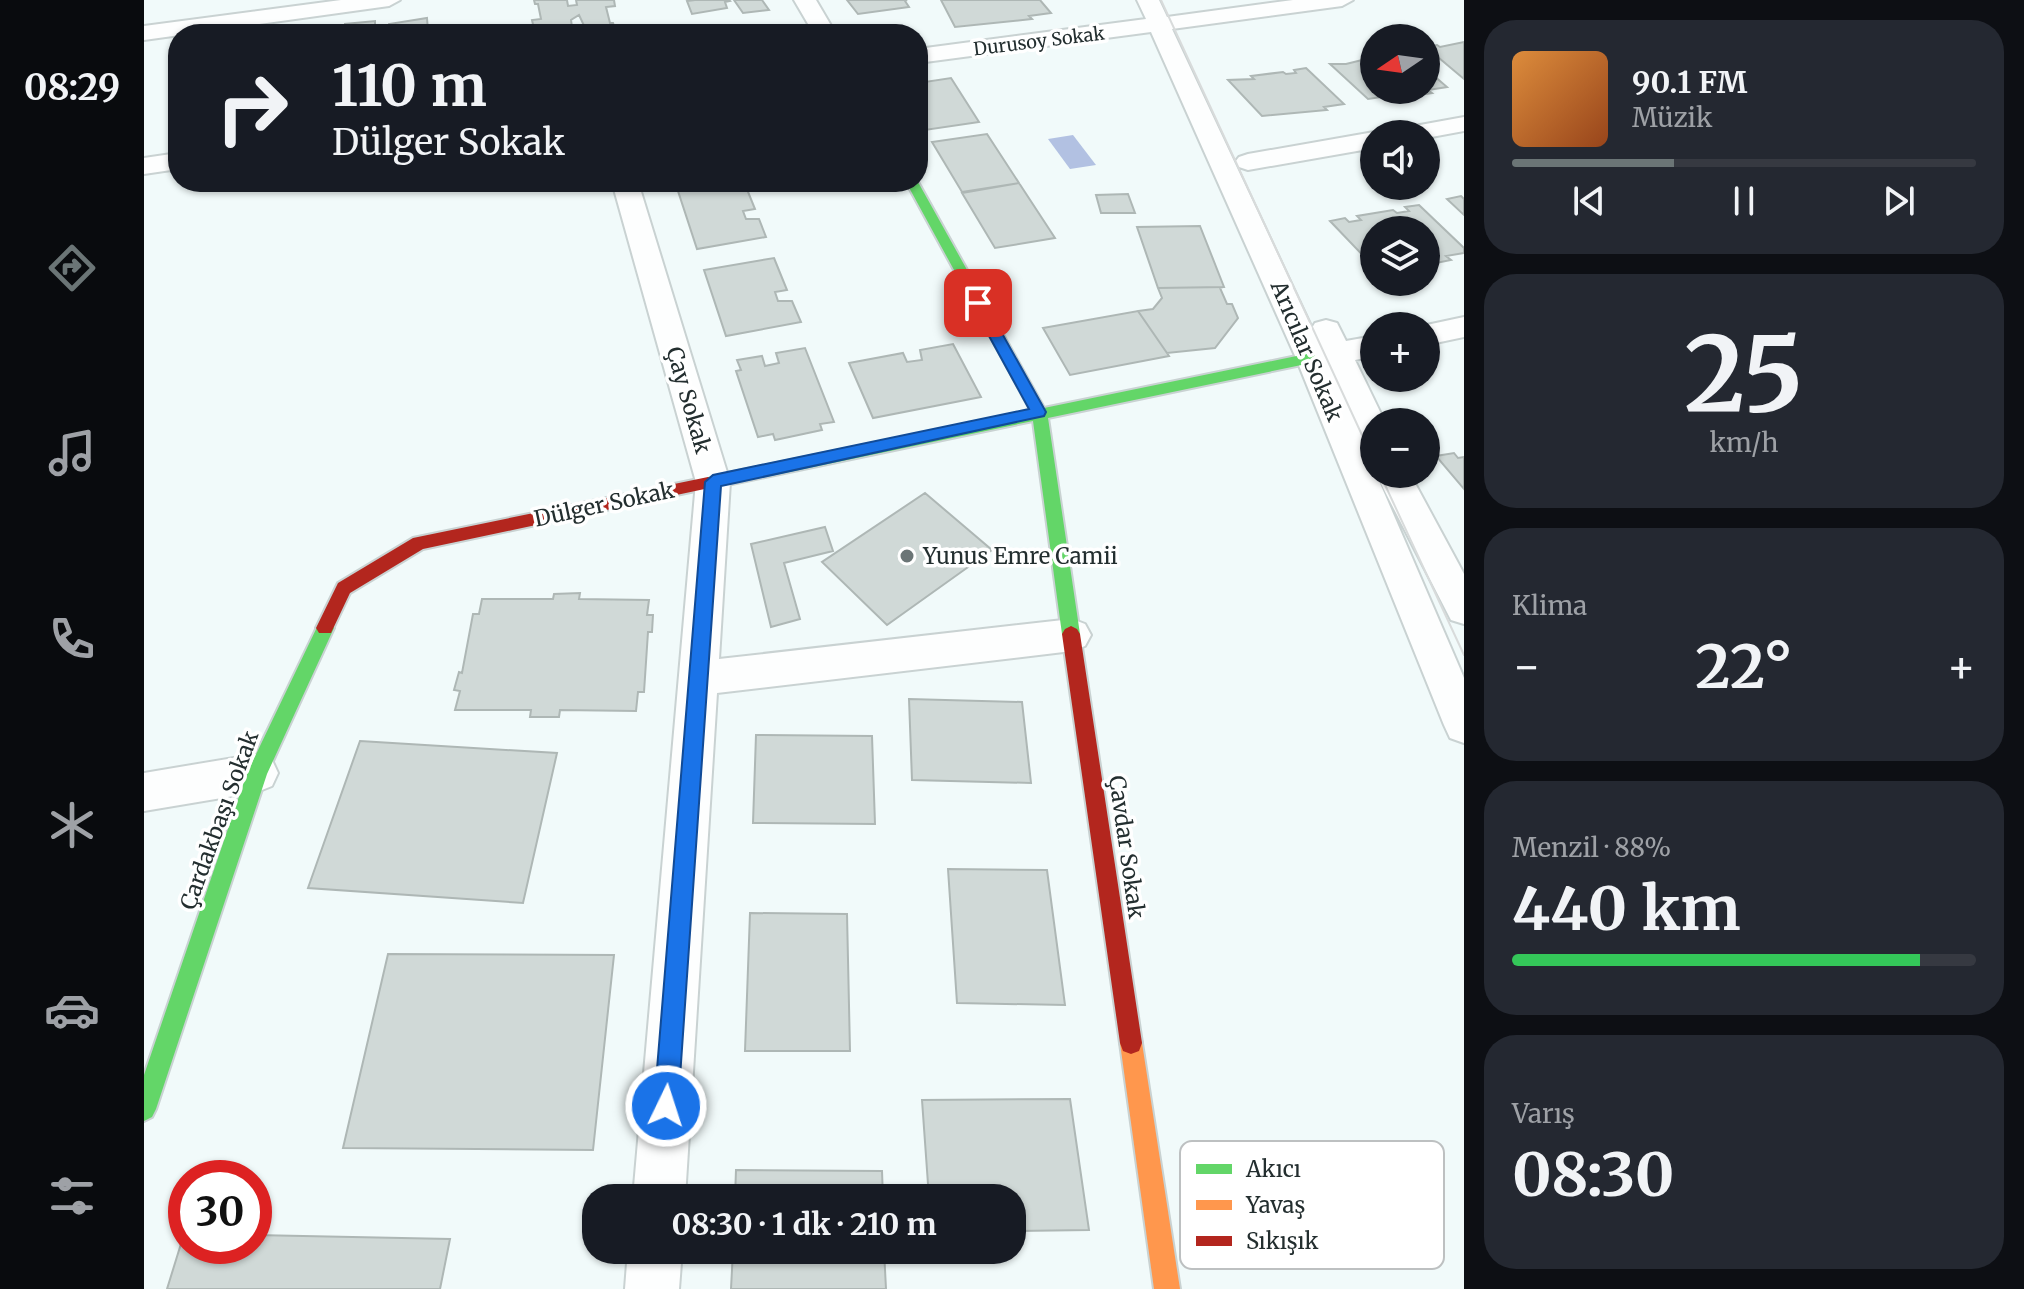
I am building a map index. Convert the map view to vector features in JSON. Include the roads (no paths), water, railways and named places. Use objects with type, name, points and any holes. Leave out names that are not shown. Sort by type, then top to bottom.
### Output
[{"type":"street","points":[[211,24],[389,0]]},
{"type":"street","points":[[805,0],[819,24]]},
{"type":"street","name":"Durusoy Sokak","points":[[928,54],[1167,12],[1342,0]]},
{"type":"street","points":[[1167,12],[1248,162],[1324,356],[1360,411]]},
{"type":"street","name":"Arıcılar Sokak","points":[[1167,12],[1324,356],[1464,725]]},
{"type":"street","points":[[144,33],[168,30]]},
{"type":"street","points":[[1440,128],[1464,124]]},
{"type":"street","points":[[1248,162],[1360,142]]},
{"type":"street","points":[[144,166],[168,162]]},
{"type":"street","name":"Çay Sokak","points":[[628,192],[713,482],[660,1184]]},
{"type":"street","points":[[918,192],[1039,412]]},
{"type":"street","points":[[1440,332],[1464,327]]},
{"type":"street","name":"Dülger Sokak","points":[[374,570],[419,543],[1039,412],[1360,349]]},
{"type":"street","name":"Çavdar Sokak","points":[[1039,412],[1167,1289]]},
{"type":"street","points":[[1400,488],[1464,609]]},
{"type":"street","name":"Çardakbaşı Sokak","points":[[144,1109],[257,773],[344,588],[374,570]]},
{"type":"street","points":[[698,678],[1072,635]]},
{"type":"street","points":[[144,792],[257,773]]},
{"type":"street","points":[[652,1289],[654,1264]]},
{"type":"water","points":[[1073,135],[1096,165],[1070,169],[1048,139]]},
{"type":"tram line","points":[[1161,0],[1360,431]]},
{"type":"tram line","points":[[1386,488],[1464,655]]},
{"type":"place","name":"Yunus Emre Camii","points":[[907,556]]}]
